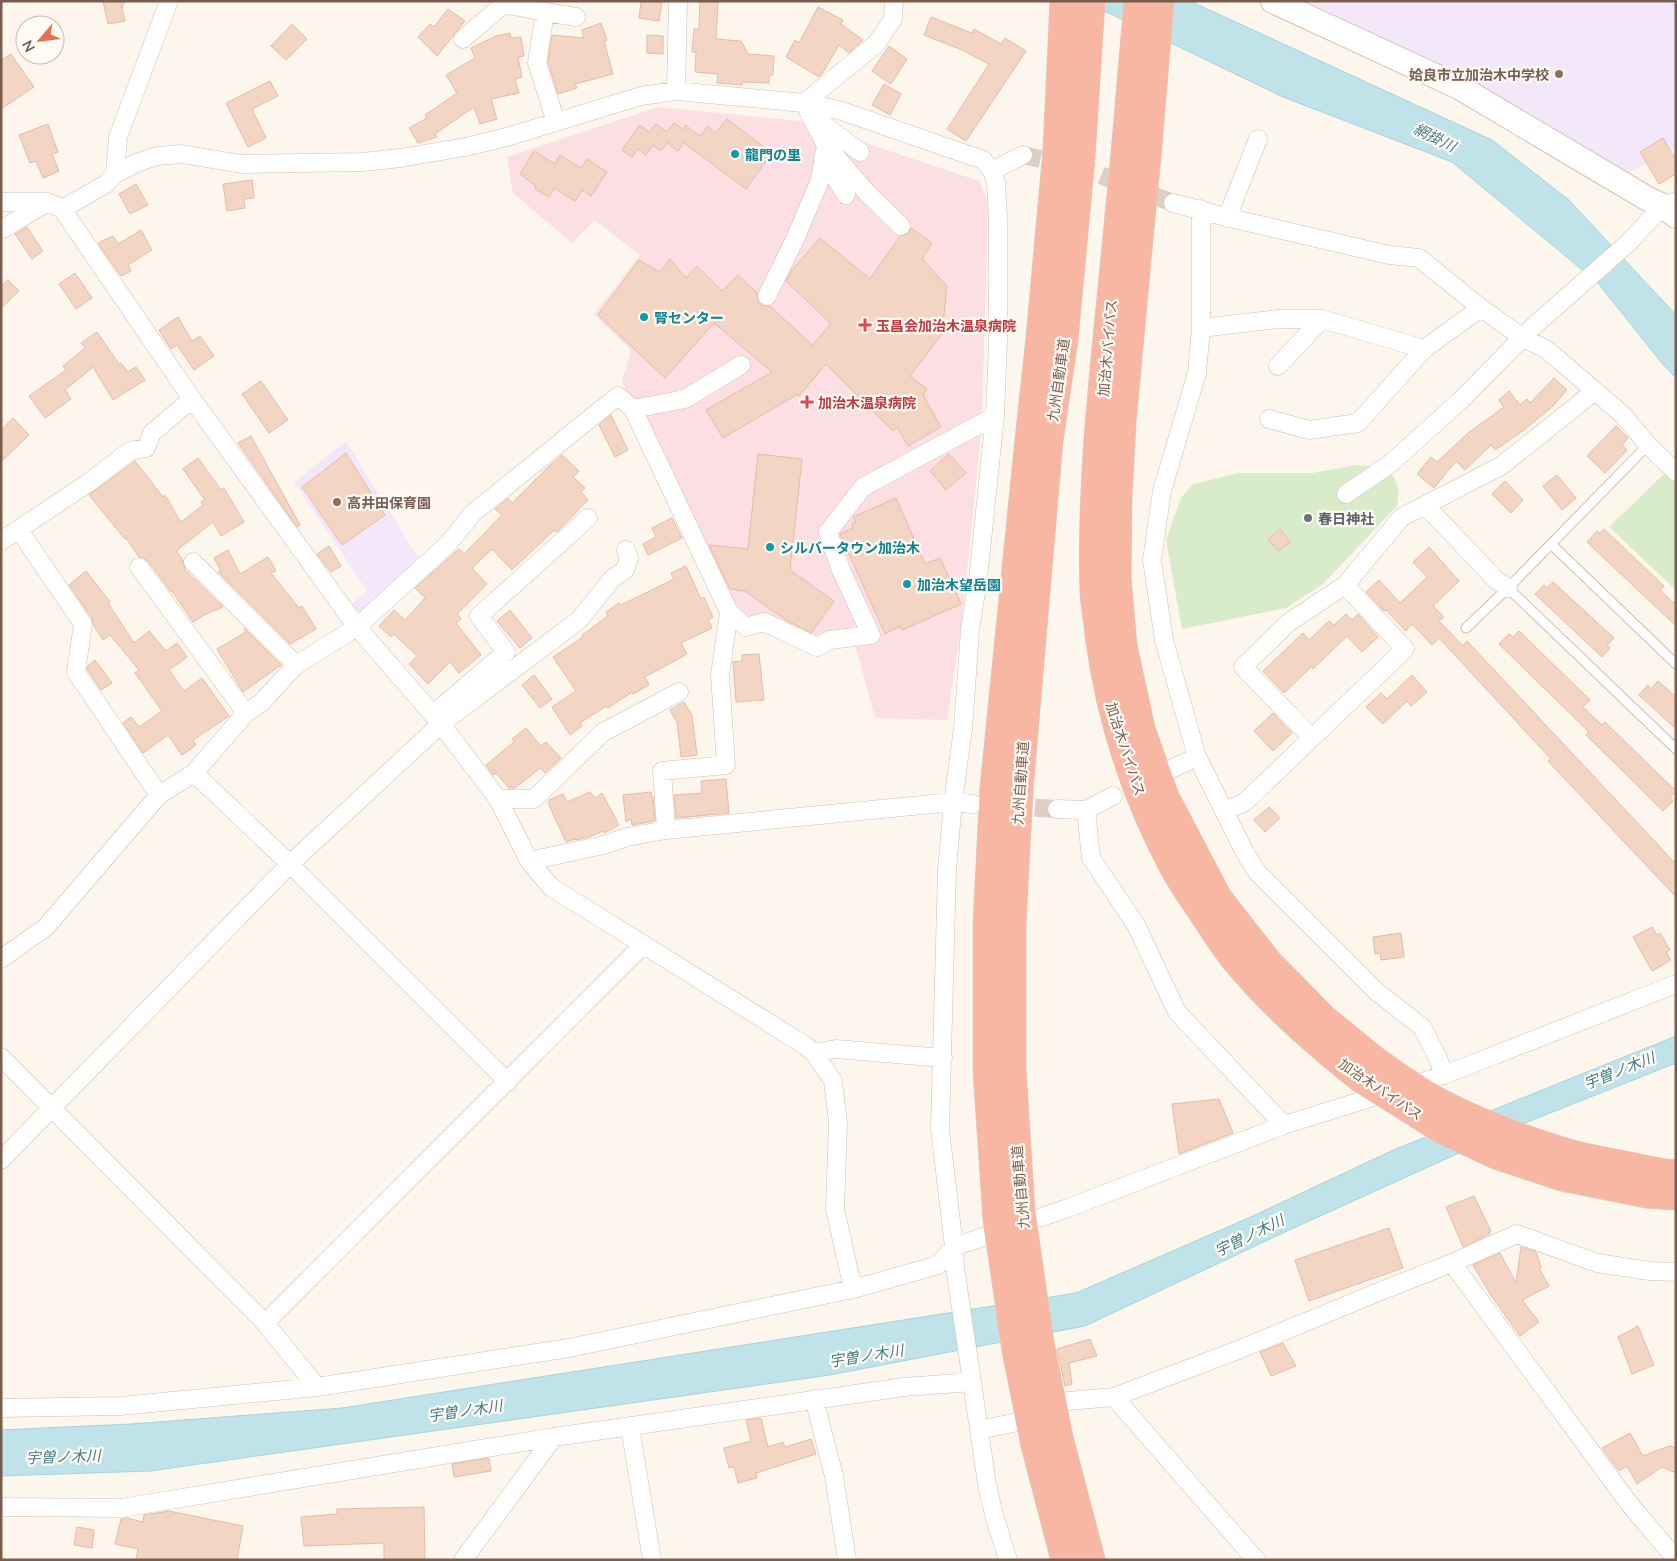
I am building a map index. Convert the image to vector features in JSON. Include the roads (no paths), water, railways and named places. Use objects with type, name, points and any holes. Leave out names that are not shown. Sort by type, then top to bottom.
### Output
[{"type":"highway","points":[[1045,1],[1051,152]]},
{"type":"highway","name":"九州自動車道","points":[[1009,1216],[986,1070],[987,924],[994,788],[1040,338],[1051,152],[1064,1]]},
{"type":"highway","name":"九州自動車道","points":[[1091,1],[1051,152],[1064,339],[1049,440],[1019,790],[1012,923],[1012,1070],[1009,1216],[1016,1350],[1047,1442],[1091,1560]]},
{"type":"highway","name":"加治木バイパス","points":[[1138,1],[1142,76],[1129,227],[1118,496],[1117,578],[1123,646],[1141,729],[1165,797],[1218,898],[1268,962],[1323,1018],[1369,1070],[1441,1129],[1496,1155],[1562,1176],[1647,1194],[1676,1196]]},
{"type":"highway","name":"加治木バイパス","points":[[1142,76],[1160,1]]},
{"type":"highway","name":"加治木バイパス","points":[[1369,1070],[1476,1121],[1533,1142],[1579,1156],[1676,1174]]},
{"type":"highway","name":"九州自動車道","points":[[1047,1442],[1065,1560]]},
{"type":"street","points":[[115,174],[118,136],[169,1]]},
{"type":"street","points":[[676,91],[678,1]]},
{"type":"street","points":[[807,109],[876,44],[893,19],[894,1]]},
{"type":"street","points":[[1273,1],[1459,87],[1648,199],[1671,208],[1627,244],[1522,338],[1462,400],[1397,458],[1346,494]]},
{"type":"street","points":[[463,39],[504,4],[576,17]]},
{"type":"street","points":[[545,12],[537,63],[556,122]]},
{"type":"street","points":[[1,230],[106,184],[115,174],[136,163],[157,156],[182,154],[241,164],[363,162],[401,158],[465,147],[506,137],[641,96],[676,91],[807,109],[839,110],[983,160],[992,172],[996,182],[998,219],[998,342],[995,416],[979,569],[970,630],[963,729],[953,802],[947,870],[940,1129],[955,1267],[978,1430],[994,1514],[1008,1560]]},
{"type":"street","points":[[807,109],[824,151],[846,195]]},
{"type":"street","points":[[807,109],[860,152]]},
{"type":"street","points":[[1227,218],[1258,139]]},
{"type":"street","points":[[824,151],[901,226]]},
{"type":"street","points":[[767,296],[820,180],[824,151]]},
{"type":"street","points":[[992,172],[1051,152]]},
{"type":"street","points":[[1,202],[55,206]]},
{"type":"street","points":[[1174,203],[1227,218],[1389,255],[1419,258],[1522,338],[1546,349],[1622,415],[1648,445],[1676,472]]},
{"type":"street","points":[[55,206],[356,627],[437,719],[498,800],[529,861],[552,887],[806,1046],[814,1053],[832,1081],[838,1122],[835,1209],[853,1289]]},
{"type":"street","points":[[1201,210],[1201,328],[1196,373],[1162,491],[1152,560],[1164,640],[1197,757],[1257,872],[1377,992],[1422,1027],[1438,1058],[1444,1075]]},
{"type":"street","points":[[1269,419],[1309,430],[1358,423],[1424,349],[1481,308]]},
{"type":"street","points":[[1201,328],[1279,320],[1322,319],[1424,349]]},
{"type":"street","points":[[1278,366],[1322,319]]},
{"type":"street","points":[[633,409],[685,399],[741,365]]},
{"type":"street","points":[[1312,738],[1243,667],[1288,623],[1345,585],[1402,517],[1501,466],[1595,391]]},
{"type":"street","points":[[1,959],[46,927],[159,795],[194,773],[246,713],[261,704],[296,665],[356,627],[448,544],[473,513],[618,396],[633,409],[729,612],[746,627],[764,622],[817,647],[830,640],[871,635],[841,570],[828,532],[863,487],[995,416]]},
{"type":"street","points":[[1,541],[88,483],[130,450],[146,448],[152,433],[192,399]]},
{"type":"street","points":[[1425,506],[1496,580],[1508,588]]},
{"type":"street","points":[[1,1160],[290,864],[506,652],[478,616],[588,518]]},
{"type":"street","points":[[19,530],[83,624],[76,672],[159,795]]},
{"type":"street","points":[[437,719],[579,620],[613,578],[625,570],[629,558],[626,550]]},
{"type":"street","points":[[193,562],[296,665]]},
{"type":"street","points":[[139,567],[246,713]]},
{"type":"street","points":[[1224,811],[1245,802],[1405,649],[1345,585]]},
{"type":"street","points":[[666,830],[662,772],[726,766],[720,674],[729,612]]},
{"type":"street","points":[[498,800],[534,799],[602,734],[678,692]]},
{"type":"street","points":[[1173,768],[1197,757]]},
{"type":"street","points":[[194,773],[290,864],[508,1082]]},
{"type":"street","points":[[1057,809],[1086,810],[1113,796]]},
{"type":"street","points":[[529,861],[604,846],[627,837],[666,830],[953,802],[973,804]]},
{"type":"street","points":[[1086,810],[1091,858],[1136,925],[1177,1012],[1284,1125]]},
{"type":"street","points":[[265,1323],[643,945]]},
{"type":"street","points":[[1,1408],[121,1406],[317,1387],[569,1348],[853,1289],[938,1265],[954,1247],[1068,1208],[1284,1125],[1444,1075],[1676,984]]},
{"type":"street","points":[[814,1053],[836,1049],[943,1058]]},
{"type":"street","points":[[1,1056],[265,1323],[317,1387]]},
{"type":"street","points":[[978,1430],[1014,1423],[1068,1401],[1114,1397],[1238,1350],[1452,1263],[1517,1234],[1597,1264],[1650,1271],[1676,1272]]},
{"type":"street","points":[[1452,1263],[1631,1506],[1676,1559]]},
{"type":"street","points":[[1,1507],[121,1508],[554,1437],[971,1377]]},
{"type":"street","points":[[1114,1397],[1256,1560]]},
{"type":"street","points":[[814,1399],[834,1476],[847,1560]]},
{"type":"street","points":[[630,1427],[652,1560]]},
{"type":"street","points":[[463,1560],[554,1437]]},
{"type":"lane","points":[[1466,628],[1508,588],[1648,445]]},
{"type":"lane","points":[[1551,544],[1676,664]]},
{"type":"lane","points":[[1508,588],[1676,749]]},
{"type":"water","name":"網掛川","points":[[1072,1],[1190,1],[1492,140],[1569,200],[1676,315],[1676,378],[1598,283],[1452,162],[1283,97],[1111,14]]},
{"type":"water","name":"宇曽ノ木川","points":[[1676,1036],[1676,1063],[1525,1123],[1285,1232],[1085,1326],[830,1375],[150,1471],[1,1476],[1,1430],[131,1424],[342,1408],[1076,1293],[1253,1216],[1391,1151]]},
{"type":"tunnel","points":[[1023,155],[1087,170],[1173,203]]},
{"type":"tunnel","points":[[1008,806],[1057,809]]},
{"type":"place","name":"姶良市立加治木中学校","points":[[1559,74]]},
{"type":"place","name":"龍門の里","points":[[735,154]]},
{"type":"place","name":"腎センター","points":[[644,317]]},
{"type":"place","name":"玉昌会加治木温泉病院","points":[[865,325]]},
{"type":"place","name":"加治木温泉病院","points":[[807,402]]},
{"type":"place","name":"高井田保育園","points":[[337,502]]},
{"type":"place","name":"春日神社","points":[[1308,518]]},
{"type":"place","name":"シルバータウン加治木","points":[[770,547]]},
{"type":"place","name":"加治木望岳園","points":[[907,584]]}]
